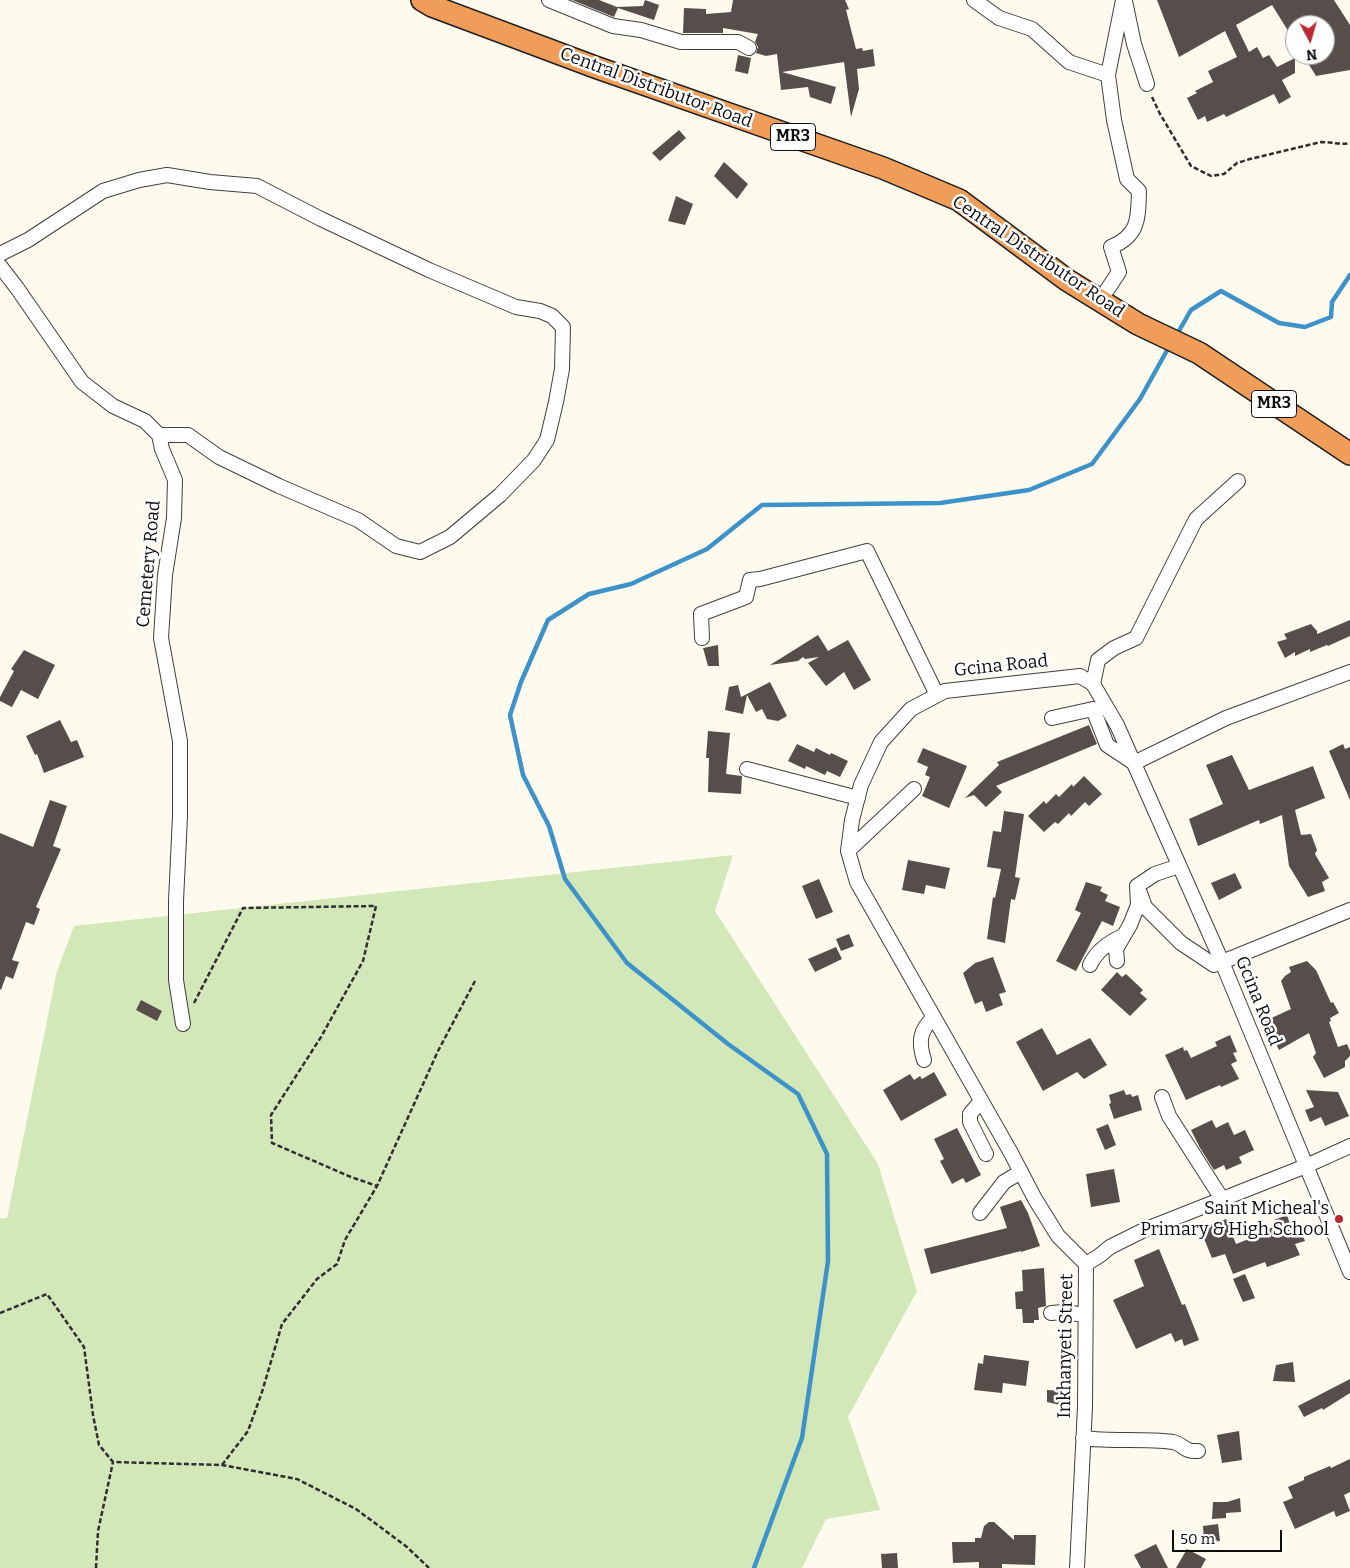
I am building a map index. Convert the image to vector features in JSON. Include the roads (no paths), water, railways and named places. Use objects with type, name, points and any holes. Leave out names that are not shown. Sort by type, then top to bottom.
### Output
[{"type":"highway","name":"Central Distributor Road","points":[[422,0],[432,6],[595,67],[884,168],[959,200],[1067,280],[1139,318],[1202,347],[1350,437]]},
{"type":"highway","name":"Central Distributor Road","points":[[441,0],[900,162],[962,188],[1107,290],[1139,318]]},
{"type":"highway","name":"Central Distributor Road","points":[[1202,347],[1350,454]]},
{"type":"street","points":[[974,0],[999,18],[1032,30],[1069,62],[1108,75]]},
{"type":"street","points":[[1107,290],[1119,272],[1112,247],[1122,243],[1132,231],[1138,219],[1139,191],[1127,179],[1114,120],[1108,75],[1124,0]]},
{"type":"street","points":[[1124,0],[1134,44],[1147,84]]},
{"type":"street","points":[[558,1],[613,26],[641,30],[681,42],[738,42],[749,48]]},
{"type":"street","points":[[0,254],[28,240],[102,191],[138,180],[168,175],[210,182],[257,186],[321,219],[429,270],[516,307],[540,311],[552,316],[563,327],[562,369],[547,440],[534,460],[500,495],[450,536],[420,552],[396,546],[358,520],[279,486],[219,457],[188,435],[159,435],[145,421],[113,406],[82,382],[0,266]]},
{"type":"street","name":"Cemetery Road","points":[[159,435],[162,449],[175,480],[174,518],[165,575],[162,638],[180,741],[176,980],[183,1024]]},
{"type":"street","points":[[1093,684],[1098,660],[1114,648],[1136,638],[1196,519],[1238,480]]},
{"type":"street","points":[[702,638],[702,614],[746,597],[750,580],[866,551],[937,695]]},
{"type":"street","points":[[1052,718],[1093,709],[1107,745],[1134,762],[1226,718],[1350,672]]},
{"type":"street","name":"Gcina Road","points":[[1086,1264],[1058,1236],[1035,1199],[982,1101],[857,882],[848,851],[852,820],[861,785],[881,742],[911,709],[945,691],[1080,676],[1093,684],[1117,725],[1134,762],[1350,1272]]},
{"type":"street","points":[[746,769],[858,798]]},
{"type":"street","points":[[848,851],[914,789]]},
{"type":"street","points":[[1137,886],[1155,874],[1179,866]]},
{"type":"street","points":[[1118,961],[1116,949],[1138,905],[1137,886]]},
{"type":"street","points":[[1137,886],[1145,907],[1181,943],[1218,964],[1350,910]]},
{"type":"street","points":[[1090,965],[1101,949],[1111,941],[1124,936]]},
{"type":"street","points":[[924,1060],[920,1049],[924,1026],[934,1017]]},
{"type":"street","points":[[1162,1097],[1169,1116],[1222,1199]]},
{"type":"street","points":[[982,1101],[970,1114],[970,1122],[986,1154]]},
{"type":"street","name":"Inkhanyeti Street","points":[[1078,1568],[1083,1438],[1086,1264],[1110,1247],[1144,1230],[1306,1166],[1350,1146]]},
{"type":"street","points":[[980,1213],[1004,1182],[1021,1172]]},
{"type":"street","points":[[1051,1313],[1064,1312],[1085,1315]]},
{"type":"street","points":[[1083,1438],[1102,1441],[1175,1442],[1190,1452],[1198,1451]]},
{"type":"waterway","points":[[1176,336],[1191,310],[1221,291],[1279,323],[1305,327],[1331,317],[1332,302],[1350,275]]},
{"type":"waterway","points":[[754,1568],[802,1438],[828,1261],[827,1154],[798,1094],[728,1044],[627,963],[565,879],[549,826],[523,775],[510,715],[521,682],[548,620],[589,594],[631,584],[707,549],[762,505],[940,503],[1029,490],[1092,464],[1140,399],[1170,345]]},
{"type":"place","name":"Saint Micheal's Primary & High School","points":[[1339,1219]]}]
